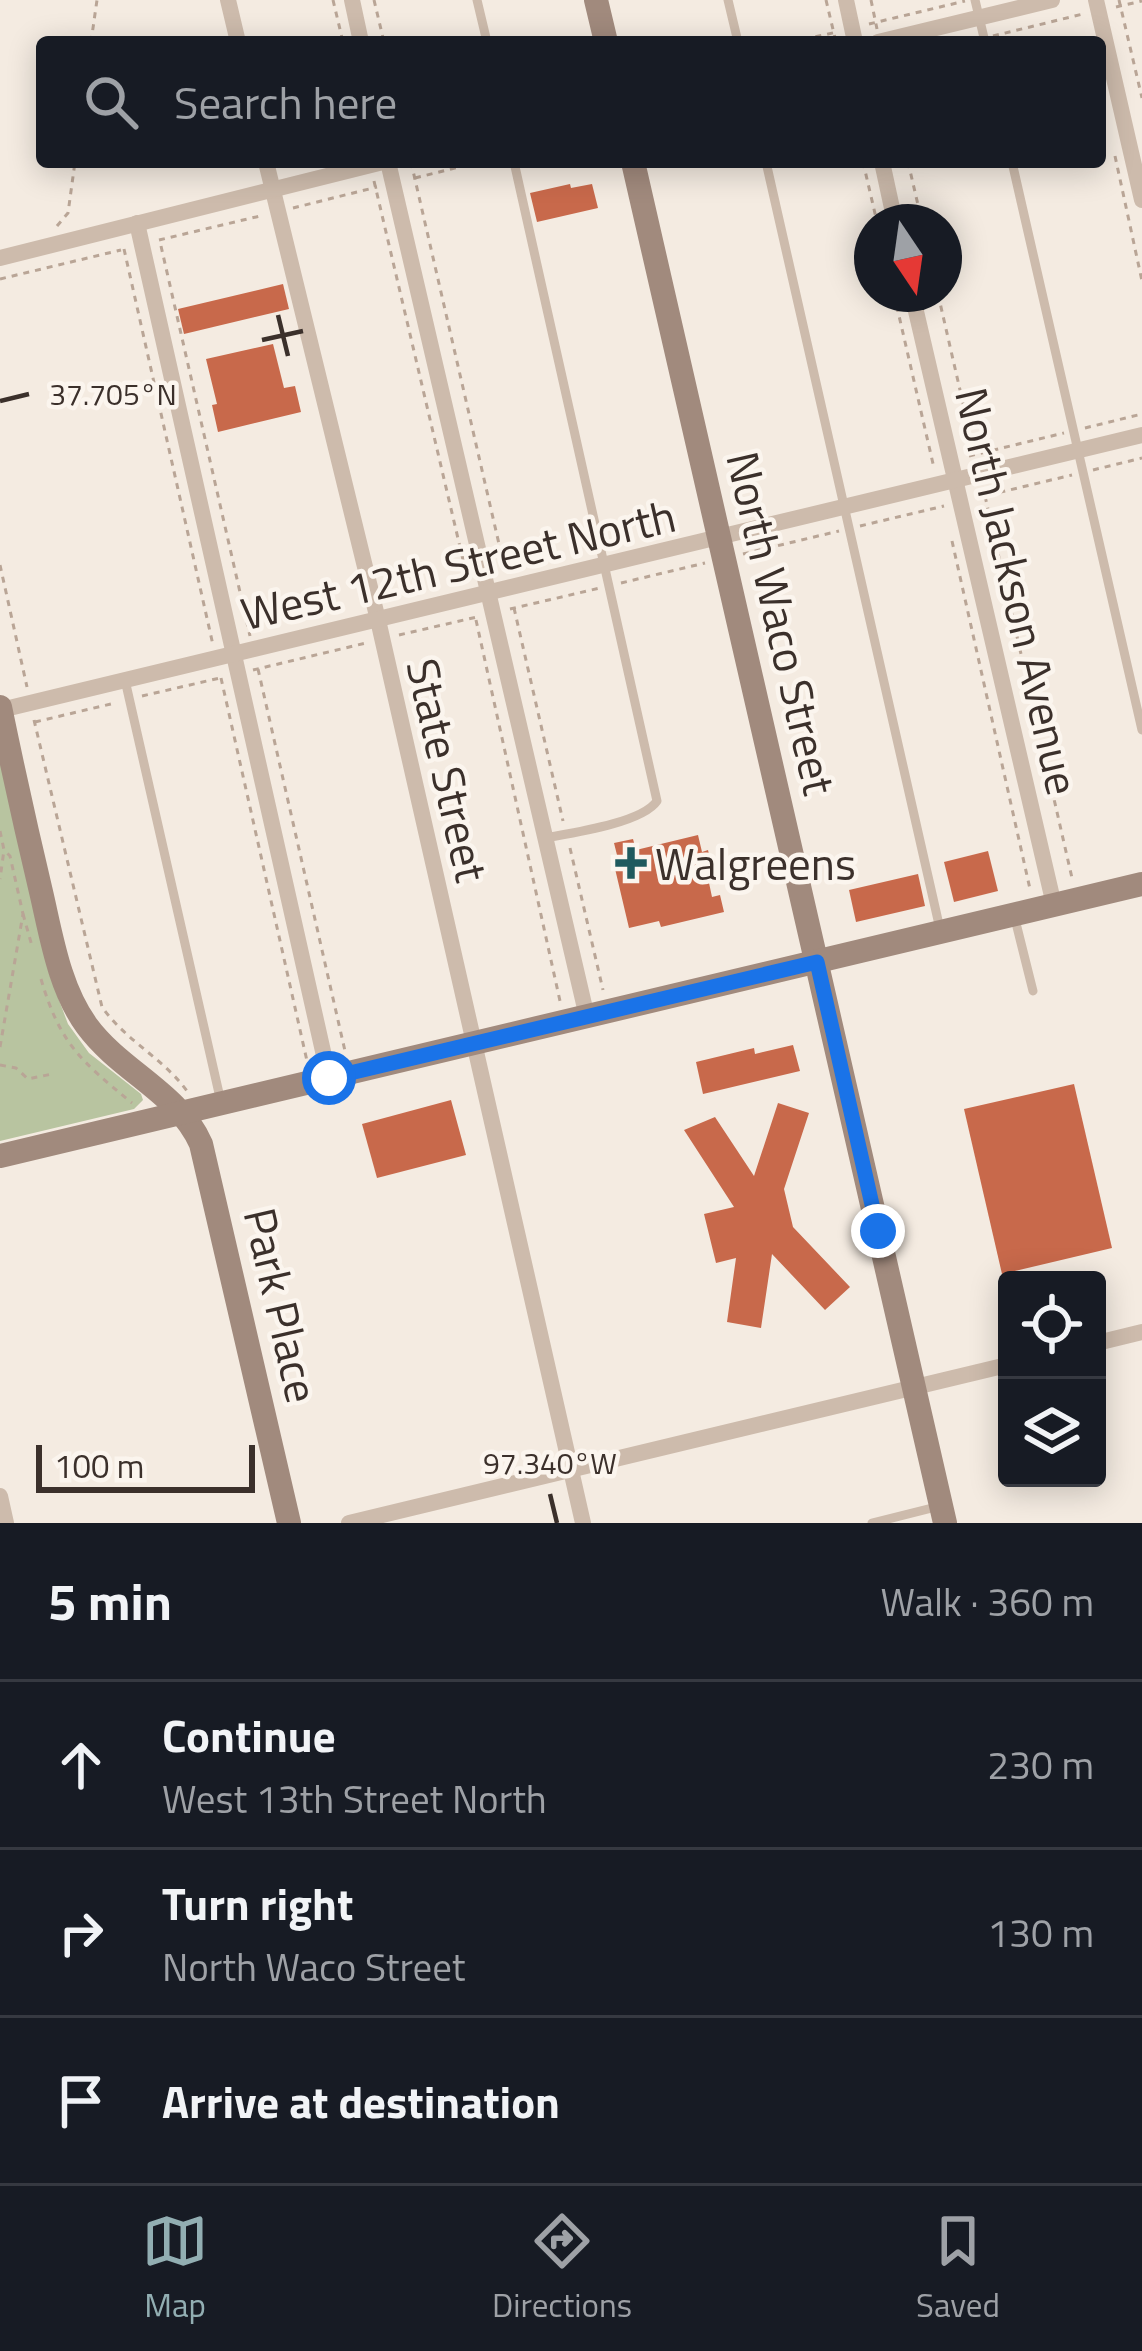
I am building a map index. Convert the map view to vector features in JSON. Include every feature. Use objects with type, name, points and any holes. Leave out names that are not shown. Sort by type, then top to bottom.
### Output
[{"type":"street","points":[[228,0],[237,36]]},
{"type":"street","points":[[352,0],[360,36]]},
{"type":"street","points":[[596,0],[605,36]]},
{"type":"street","points":[[846,0],[847,34]]},
{"type":"street","points":[[895,36],[975,6],[1052,0]]},
{"type":"street","points":[[1097,5],[1104,36]]},
{"type":"street","points":[[1106,44],[1142,200]]},
{"type":"street","name":"State Street","points":[[268,168],[378,620],[583,1523]]},
{"type":"street","points":[[0,258],[362,168]]},
{"type":"street","points":[[388,168],[587,1016]]},
{"type":"street","name":"North Waco Street","points":[[634,168],[943,1514]]},
{"type":"street","points":[[883,168],[892,204]]},
{"type":"street","points":[[137,224],[329,1078]]},
{"type":"street","name":"North Jackson Avenue","points":[[915,312],[947,483],[960,502],[1054,905]]},
{"type":"street","name":"West 12th Street North","points":[[1,711],[606,566],[722,548],[844,508],[1142,435]]},
{"type":"street","points":[[1,711],[46,915],[70,997],[100,1042],[127,1068],[185,1101]]},
{"type":"street","points":[[0,1156],[185,1101],[221,1102],[329,1078],[1142,884]]},
{"type":"street","name":"Park Place","points":[[185,1101],[201,1144],[290,1523]]},
{"type":"street","points":[[1106,1341],[1142,1332]]},
{"type":"street","points":[[349,1523],[998,1367]]},
{"type":"street","points":[[0,1496],[6,1523]]},
{"type":"lane","points":[[477,0],[486,36]]},
{"type":"lane","points":[[728,0],[737,36]]},
{"type":"lane","points":[[975,6],[983,36]]},
{"type":"lane","points":[[515,168],[656,801],[651,809],[602,826],[545,838]]},
{"type":"lane","points":[[767,168],[941,932]]},
{"type":"lane","points":[[1013,168],[1142,730]]},
{"type":"lane","points":[[125,680],[221,1102]]},
{"type":"lane","points":[[1014,914],[1033,991]]},
{"type":"lane","points":[[872,1523],[943,1514]]},
{"type":"path","points":[[92,36],[97,0]]},
{"type":"path","points":[[333,0],[342,36]]},
{"type":"path","points":[[374,0],[383,36]]},
{"type":"path","points":[[826,0],[847,34],[876,22],[975,6]]},
{"type":"path","points":[[871,0],[878,36]]},
{"type":"path","points":[[997,36],[1097,5],[1142,1]]},
{"type":"path","points":[[1120,3],[1142,98]]},
{"type":"path","points":[[1114,154],[1142,281]]},
{"type":"path","points":[[68,213],[74,168]]},
{"type":"path","points":[[0,280],[454,168]]},
{"type":"path","points":[[864,168],[873,204]]},
{"type":"path","points":[[909,168],[918,204]]},
{"type":"path","points":[[899,312],[947,483]]},
{"type":"path","points":[[942,312],[980,475]]},
{"type":"path","points":[[35,722],[610,586],[722,548],[849,529],[1142,458]]},
{"type":"path","points":[[985,496],[1072,880]]},
{"type":"path","points":[[949,528],[1030,890]]},
{"type":"path","points":[[0,565],[102,1007],[116,1028],[172,1071],[185,1101]]},
{"type":"path","points":[[0,831],[4,850],[0,879]]},
{"type":"path","points":[[0,1047],[23,914],[10,856],[4,850]]},
{"type":"path","points":[[0,1066],[16,1068],[28,1079],[52,1074]]},
{"type":"green space","points":[[0,762],[50,976],[68,1024],[89,1053],[143,1100],[134,1109],[0,1141]]},
{"type":"building","points":[[570,184],[571,188],[592,184],[598,208],[537,222],[530,193]]},
{"type":"building","points":[[283,284],[289,309],[184,334],[178,309]]},
{"type":"building","points":[[273,344],[284,388],[295,386],[301,412],[218,432],[206,359]]},
{"type":"building","name":"Walgreens","points":[[698,835],[711,863],[705,864],[712,897],[720,895],[724,912],[661,927],[659,921],[629,928],[612,856],[617,855],[614,843],[633,839],[636,850]]},
{"type":"building","points":[[988,851],[998,891],[954,902],[944,862]]},
{"type":"building","points":[[918,874],[925,906],[856,922],[849,890]]},
{"type":"building","points":[[793,1045],[800,1071],[703,1094],[696,1062],[754,1048],[755,1054]]},
{"type":"building","points":[[1074,1084],[1112,1248],[1001,1271],[964,1109]]},
{"type":"building","points":[[451,1100],[466,1155],[377,1178],[362,1124]]},
{"type":"building","points":[[778,1103],[809,1113],[784,1189],[793,1227],[850,1287],[825,1310],[772,1254],[761,1328],[727,1322],[736,1258],[716,1263],[704,1214],[734,1207],[684,1130],[715,1117],[754,1176]]},
{"type":"place","name":"Walgreens","points":[[631,863]]},
{"type":"route","points":[[329,1078],[817,962],[878,1231]]}]
